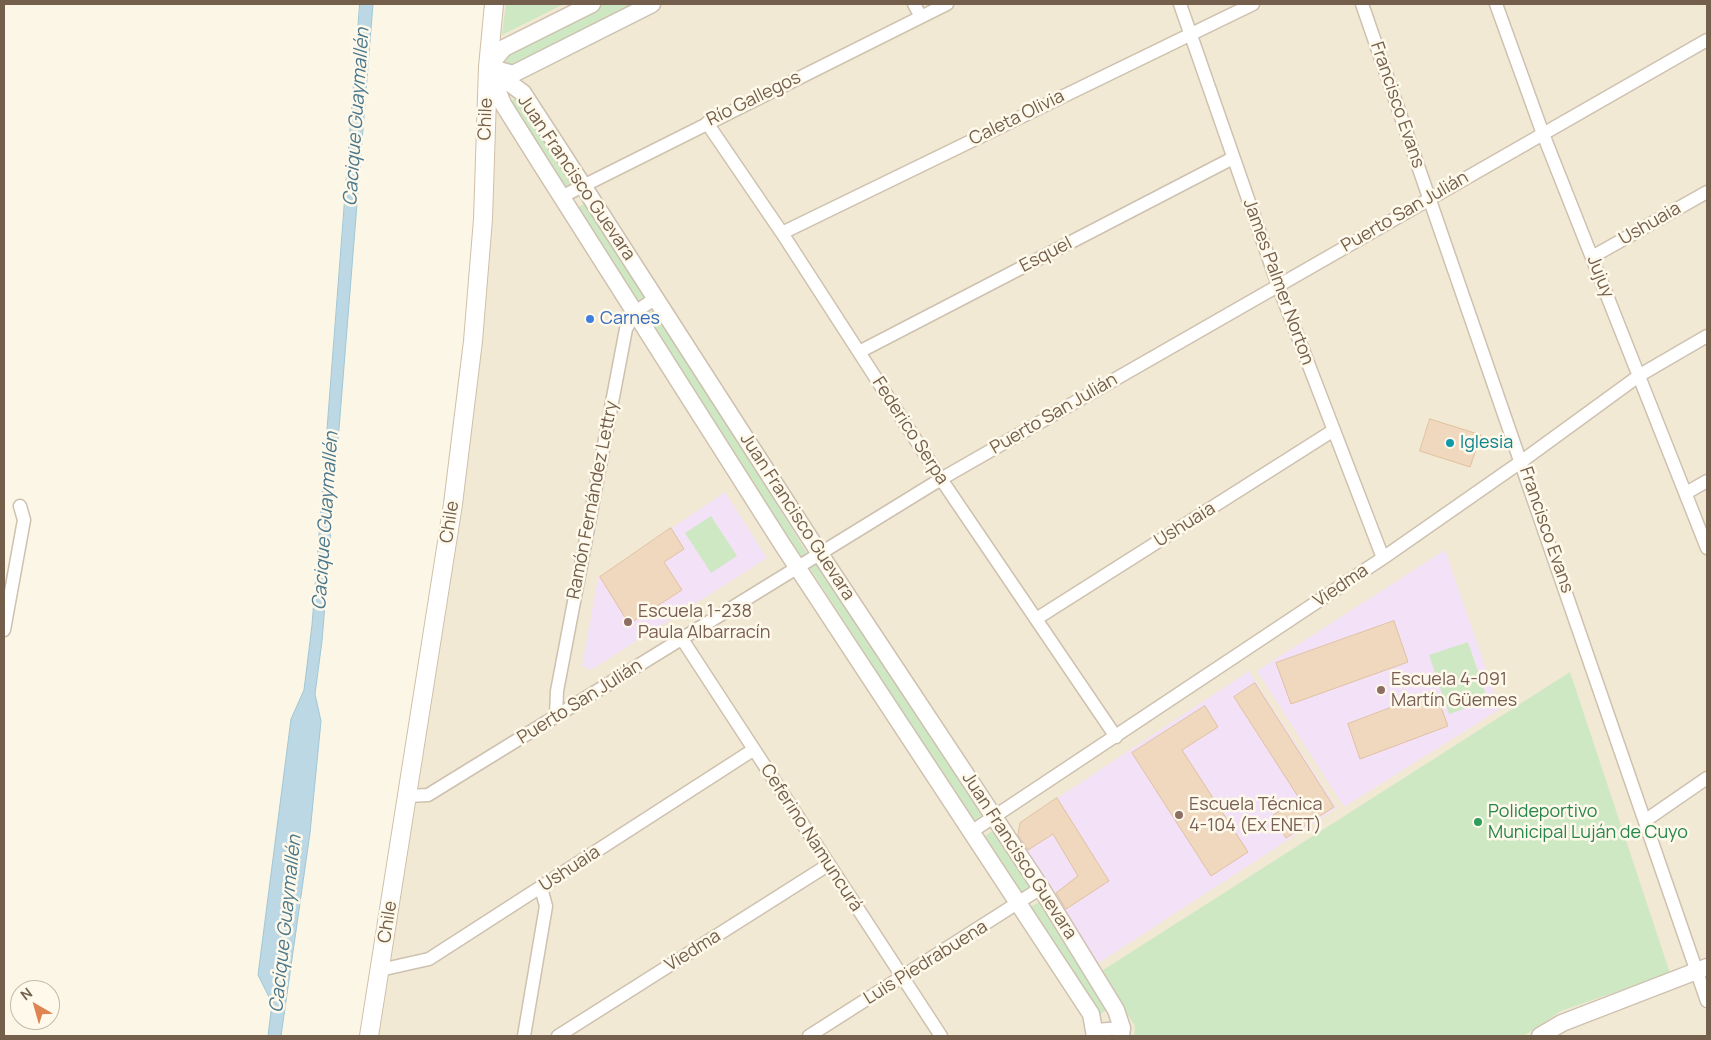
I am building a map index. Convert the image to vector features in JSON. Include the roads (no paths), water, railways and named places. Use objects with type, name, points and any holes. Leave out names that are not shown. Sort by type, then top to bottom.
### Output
[{"type":"main road","name":"Chile","points":[[369,1036],[453,504],[473,341],[482,219],[488,67],[494,4]]},
{"type":"street","points":[[592,4],[504,48],[488,67],[513,74],[631,8],[652,4]]},
{"type":"street","points":[[914,4],[921,17]]},
{"type":"street","name":"Río Gallegos","points":[[562,197],[947,4]]},
{"type":"street","name":"James Palmer Norton","points":[[1180,4],[1278,284],[1383,558]]},
{"type":"street","name":"Caleta Olivia","points":[[782,233],[1253,4]]},
{"type":"street","name":"Francisco Evans","points":[[1362,4],[1646,820],[1702,969],[1707,1001]]},
{"type":"street","name":"Jujuy","points":[[1496,4],[1543,134],[1707,548]]},
{"type":"street","name":"Puerto San Julián","points":[[408,796],[428,795],[942,479],[1278,284],[1707,40]]},
{"type":"street","name":"Juan Francisco Guevara","points":[[488,67],[523,93],[820,554],[1041,888],[1116,1010],[1122,1032]]},
{"type":"street","name":"Juan Francisco Guevara","points":[[488,67],[502,104],[798,567],[1091,1014],[1095,1033]]},
{"type":"street","name":"Federico Serpa","points":[[707,123],[782,233],[942,479],[1116,737]]},
{"type":"street","name":"Esquel","points":[[859,352],[1233,158]]},
{"type":"street","name":"Ushuaia","points":[[1592,257],[1707,192]]},
{"type":"street","points":[[635,312],[656,298]]},
{"type":"street","name":"Ramón Fernández Lettry","points":[[556,716],[557,691],[626,329],[635,312]]},
{"type":"street","name":"Viedma","points":[[971,832],[1383,558],[1522,461],[1640,375],[1707,336]]},
{"type":"street","name":"Ushuaia","points":[[1036,619],[1334,430]]},
{"type":"street","points":[[1686,493],[1707,481]]},
{"type":"street","points":[[4,630],[24,520],[20,506]]},
{"type":"street","name":"Ceferino Namuncurá","points":[[682,639],[941,1036]]},
{"type":"street","name":"Ushuaia","points":[[380,970],[429,959],[753,750]]},
{"type":"street","points":[[1646,820],[1707,778]]},
{"type":"street","name":"Viedma","points":[[558,1036],[828,865]]},
{"type":"street","points":[[524,1036],[546,906],[541,888]]},
{"type":"street","name":"Luis Piedrabuena","points":[[809,1036],[1020,904],[1041,888]]},
{"type":"street","points":[[1540,1036],[1562,1023],[1702,969]]},
{"type":"street","points":[[1095,1033],[1122,1032]]},
{"type":"water","name":"Cacique Guaymallén","points":[[360,4],[373,4],[322,641],[315,694],[321,721],[310,833],[281,1036],[268,1036],[272,1003],[258,975],[291,719],[304,690],[312,625]]},
{"type":"place","name":"Carnes","points":[[590,319]]},
{"type":"place","name":"Iglesia","points":[[1450,443]]},
{"type":"place","name":"Escuela 1-238 Paula Albarracín","points":[[628,622]]},
{"type":"place","name":"Escuela 4-091 Martín Güemes","points":[[1381,690]]},
{"type":"place","name":"Escuela Técnica 4-104 (Ex ENET)","points":[[1179,815]]},
{"type":"place","name":"Polideportivo Municipal Luján de Cuyo","points":[[1478,822]]}]
